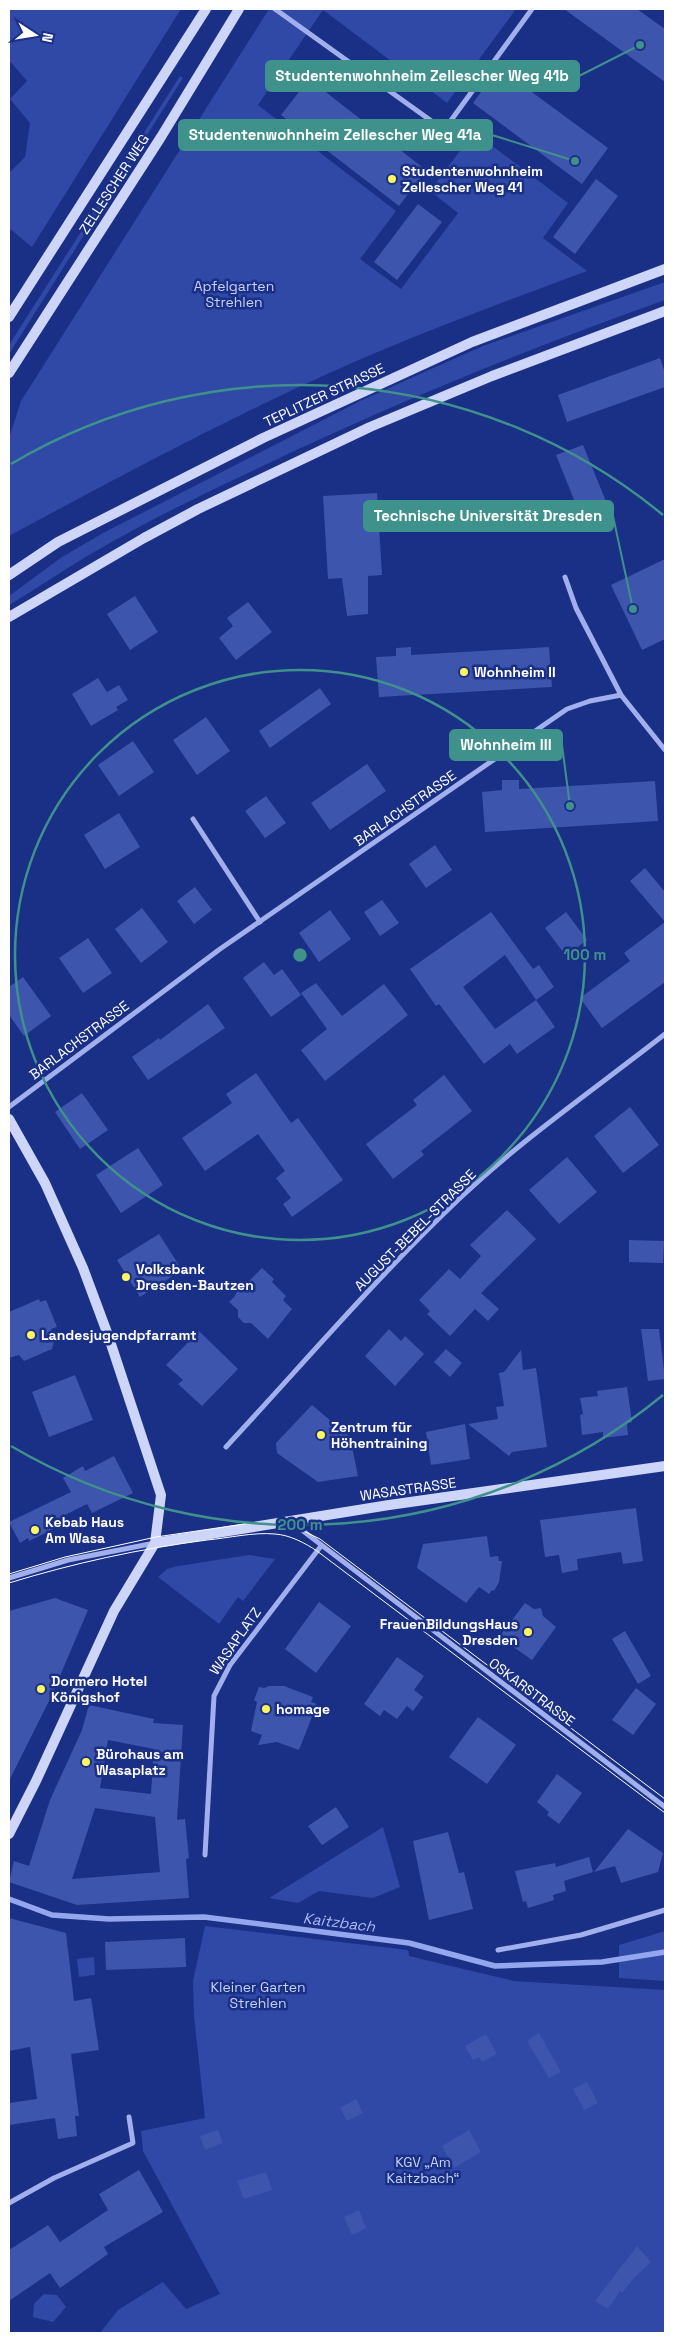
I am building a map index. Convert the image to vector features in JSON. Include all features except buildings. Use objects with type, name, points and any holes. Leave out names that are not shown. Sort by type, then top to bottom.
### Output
[{"type":"main road","name":"ZELLESCHER WEG","points":[[9,317],[206,9]]},
{"type":"main road","name":"ZELLESCHER WEG","points":[[9,373],[161,137],[239,9]]},
{"type":"main road","name":"TEPLITZER STRASSE","points":[[9,576],[58,542],[263,438],[472,342],[665,269]]},
{"type":"main road","points":[[9,617],[152,534],[370,427],[492,376],[665,311]]},
{"type":"main road","points":[[9,1120],[45,1183],[106,1328],[161,1495],[155,1543],[114,1610],[36,1781],[9,1834]]},
{"type":"main road","name":"WASASTRASSE","points":[[155,1543],[290,1521],[665,1466]]},
{"type":"street","points":[[275,9],[444,130],[532,9]]},
{"type":"street","points":[[565,577],[576,608],[621,695],[665,750]]},
{"type":"street","name":"BARLACHSTRASSE","points":[[9,1107],[220,949],[568,710],[590,702],[621,695]]},
{"type":"street","points":[[193,819],[260,922]]},
{"type":"street","name":"AUGUST-BEBEL-STRASSE","points":[[226,1447],[345,1317],[459,1199],[521,1146],[665,1034]]},
{"type":"street","name":"OSKARSTRASSE","points":[[290,1521],[665,1807]]},
{"type":"street","points":[[9,1578],[68,1560],[155,1543]]},
{"type":"street","name":"WASAPLATZ","points":[[205,1855],[214,1696],[219,1683],[289,1586],[321,1546]]},
{"type":"street","points":[[498,1950],[581,1935],[665,1910]]},
{"type":"street","points":[[9,2203],[54,2178],[133,2143],[129,2117]]},
{"type":"green space","points":[[9,9],[181,9],[32,247],[9,228],[9,173],[25,157],[30,123],[10,99],[27,81],[9,60]]},
{"type":"green space","name":"Apfelgarten Strehlen","points":[[269,9],[516,9],[447,103],[323,10],[258,105],[396,211],[360,259],[401,289],[458,213],[430,191],[474,132],[568,203],[543,238],[587,271],[412,338],[310,382],[94,490],[9,536],[9,438],[21,401]]},
{"type":"green space","points":[[180,76],[183,78],[9,354],[9,345]]},
{"type":"green space","points":[[665,282],[665,300],[564,337],[464,377],[316,441],[202,495],[138,528],[9,605],[9,596],[62,557],[103,533],[360,401],[483,346]]},
{"type":"green space","points":[[249,1555],[275,1559],[243,1601],[238,1597],[219,1624],[158,1577],[167,1569],[178,1566]]},
{"type":"green space","points":[[383,1827],[400,1887],[373,1898],[319,1891],[298,1903],[269,1898]]},
{"type":"green space","name":"KGV „Am Kaitzbach“","points":[[205,1926],[408,1950],[409,1956],[514,1981],[665,1990],[665,2333],[100,2333],[118,2310],[163,2282],[186,2309],[220,2294],[143,2151],[141,2131],[205,2118],[194,2016],[193,1981]]},
{"type":"green space","points":[[665,1931],[665,1981],[619,1978],[619,1945]]},
{"type":"green space","points":[[94,1957],[95,1975],[79,1977],[77,1959]]},
{"type":"green space","points":[[44,2294],[57,2295],[66,2307],[53,2322],[33,2317],[34,2304]]},
{"type":"waterway","name":"Kaitzbach","points":[[9,1899],[52,1915],[109,1919],[204,1917],[409,1943],[495,1966],[602,1962],[665,1952]]},
{"type":"tram line","points":[[9,1574],[65,1557],[156,1537],[251,1523],[291,1525],[320,1539],[665,1799]]},
{"type":"tram line","points":[[9,1583],[82,1563],[182,1544],[258,1534],[275,1534],[292,1538],[317,1551],[665,1813]]},
{"type":"place","name":"Studentenwohnheim Zellescher Weg 41b","points":[[640,45]]},
{"type":"place","name":"Studentenwohnheim Zellescher Weg 41a","points":[[575,161]]},
{"type":"place","name":"Studentenwohnheim Zellescher Weg 41","points":[[392,179]]},
{"type":"place","name":"Technische Universität Dresden","points":[[633,609]]},
{"type":"place","name":"Wohnheim II","points":[[464,672]]},
{"type":"place","name":"Wohnheim III","points":[[570,806]]},
{"type":"place","name":"Volksbank Dresden-Bautzen","points":[[126,1277]]},
{"type":"place","name":"Landesjugendpfarramt","points":[[31,1335]]},
{"type":"place","name":"Zentrum für Höhentraining","points":[[321,1435]]},
{"type":"place","name":"Kebab Haus Am Wasa","points":[[35,1530]]},
{"type":"place","name":"FrauenBildungsHaus Dresden","points":[[528,1632]]},
{"type":"place","name":"Dormero Hotel Königshof","points":[[41,1689]]},
{"type":"place","name":"homage","points":[[266,1709]]},
{"type":"place","name":"Bürohaus am Wasaplatz","points":[[86,1762]]},
{"type":"park label","name":"Kleiner Garten Strehlen","points":[[258,1995]]}]
